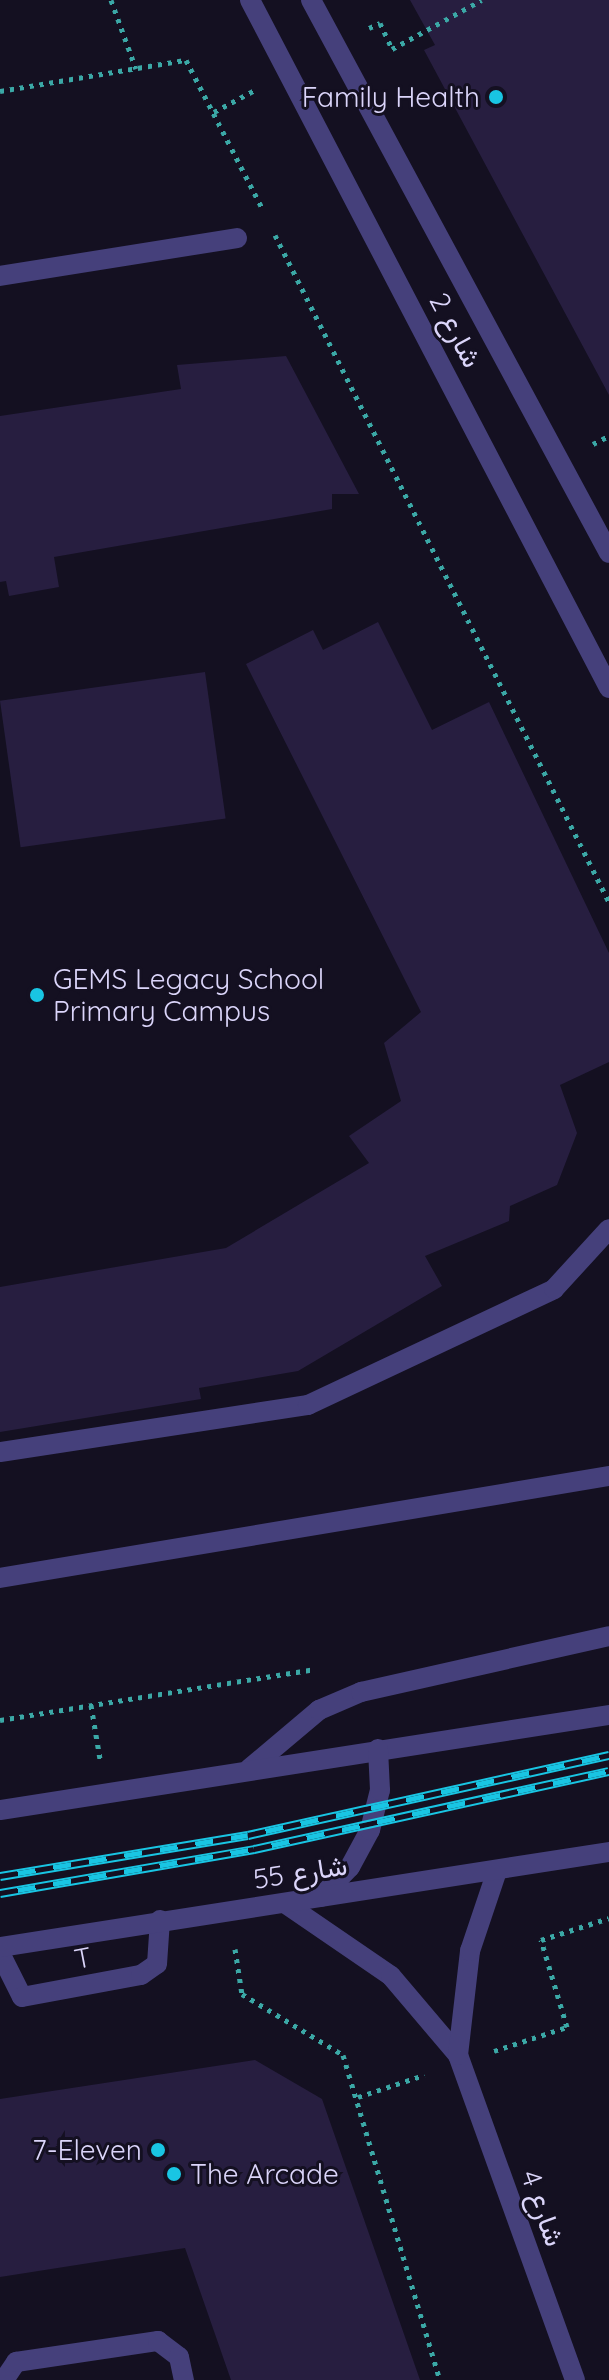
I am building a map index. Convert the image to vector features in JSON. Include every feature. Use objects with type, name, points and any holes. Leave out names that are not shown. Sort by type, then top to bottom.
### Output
[{"type":"street","name":"شارع 2","points":[[250,0],[609,688]]},
{"type":"street","name":"شارع 2","points":[[311,0],[609,553]]},
{"type":"street","points":[[0,276],[237,238]]},
{"type":"street","points":[[0,1452],[308,1405],[554,1289],[609,1229]]},
{"type":"street","points":[[0,1578],[609,1476]]},
{"type":"street","points":[[249,1769],[281,1737],[361,1692],[609,1636]]},
{"type":"street","points":[[0,1810],[106,1791],[609,1715]]},
{"type":"street","points":[[321,1897],[350,1867],[370,1830],[380,1790],[378,1749]]},
{"type":"street","name":"شارع 55","points":[[0,1950],[160,1920],[286,1904],[609,1852]]},
{"type":"street","name":"شارع 4","points":[[459,2058],[470,1951],[497,1871]]},
{"type":"street","name":"شارع 4","points":[[286,1904],[391,1976],[459,2058],[575,2380]]},
{"type":"street","name":"T","points":[[0,1950],[22,1997],[141,1975],[157,1964],[160,1920]]},
{"type":"street","points":[[4,2380],[16,2362],[158,2341],[179,2357],[184,2380]]},
{"type":"path","points":[[111,0],[136,69]]},
{"type":"path","points":[[0,91],[186,60],[609,902]]},
{"type":"path","points":[[0,1720],[324,1667]]},
{"type":"path","points":[[91,1705],[106,1791]]},
{"type":"path","points":[[229,1912],[242,1994],[343,2055],[440,2380]]},
{"type":"path","points":[[358,2097],[459,2058],[567,2027],[541,1940],[609,1918]]},
{"type":"building","points":[[410,0],[609,0],[609,395],[424,50],[435,45]]},
{"type":"building","points":[[286,356],[359,494],[332,494],[332,509],[54,557],[59,587],[9,596],[6,581],[0,582],[0,416],[181,389],[177,365]]},
{"type":"building","points":[[378,622],[432,730],[489,702],[609,953],[609,1062],[560,1085],[577,1133],[557,1185],[510,1206],[509,1221],[425,1256],[442,1286],[298,1371],[199,1388],[201,1399],[0,1432],[0,1287],[226,1248],[369,1163],[349,1136],[401,1101],[384,1043],[421,1012],[246,664],[313,630],[323,650]]},
{"type":"building","points":[[205,672],[226,819],[21,847],[0,701]]},
{"type":"building","name":"The Arcade","points":[[255,2060],[322,2099],[420,2380],[231,2380],[185,2248],[0,2277],[0,2099]]},
{"type":"railway","points":[[0,1876],[248,1835],[609,1755]]},
{"type":"railway","points":[[0,1893],[254,1849],[609,1771]]},
{"type":"place","name":"Family Health","points":[[496,97]]},
{"type":"place","name":"GEMS Legacy School Primary Campus","points":[[37,995]]},
{"type":"place","name":"7-Eleven","points":[[158,2150]]},
{"type":"place","name":"The Arcade","points":[[174,2174]]}]
